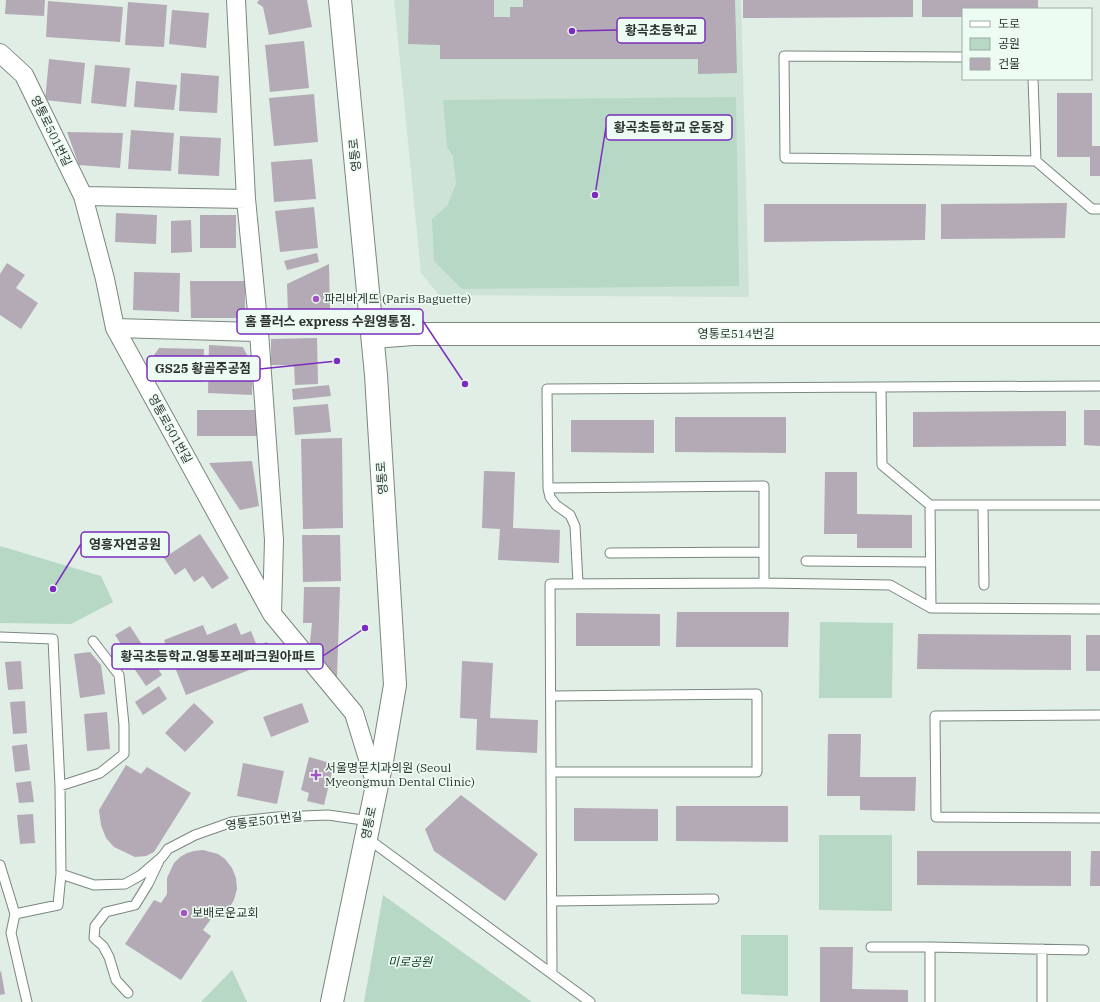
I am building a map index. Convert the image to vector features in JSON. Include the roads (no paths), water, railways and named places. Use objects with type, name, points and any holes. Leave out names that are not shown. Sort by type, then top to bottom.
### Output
[{"type":"street","points":[[236,0],[246,199],[259,332],[274,540],[272,614]]},
{"type":"street","name":"영통로","points":[[328,998],[342,952],[377,788],[395,685],[373,337],[340,0]]},
{"type":"street","name":"영통로501번길","points":[[0,53],[24,74],[83,196],[115,328],[272,614],[354,713],[377,788]]},
{"type":"street","points":[[83,196],[246,199]]},
{"type":"street","points":[[115,328],[259,332]]},
{"type":"street","name":"영통로514번길","points":[[373,337],[413,334],[1100,334]]},
{"type":"lane","points":[[962,57],[784,56],[785,158],[1036,161],[1092,209],[1100,209]]},
{"type":"lane","points":[[1033,80],[1036,161]]},
{"type":"lane","points":[[881,386],[882,465],[930,506],[1100,505]]},
{"type":"lane","points":[[578,583],[576,526],[570,515],[556,505],[550,497],[548,488],[547,389],[1100,386]]},
{"type":"lane","points":[[548,488],[764,486],[764,583]]},
{"type":"lane","points":[[984,505],[984,585]]},
{"type":"lane","points":[[930,506],[931,608]]},
{"type":"lane","points":[[610,553],[764,552]]},
{"type":"lane","points":[[806,561],[930,562]]},
{"type":"lane","points":[[552,974],[550,584],[764,583],[890,585],[931,608],[1100,609]]},
{"type":"lane","points":[[0,636],[53,639],[60,786],[61,874],[58,905],[15,914]]},
{"type":"lane","points":[[60,786],[100,773],[124,754],[124,725],[119,675],[93,641]]},
{"type":"lane","points":[[551,696],[757,694],[757,772],[551,772]]},
{"type":"lane","points":[[1100,715],[935,716],[936,817],[1100,818]]},
{"type":"lane","name":"영통로501번길","points":[[61,874],[94,885],[125,884],[141,875],[168,849],[195,835],[232,822],[277,817],[328,815],[368,829]]},
{"type":"lane","points":[[368,829],[552,974],[590,1002]]},
{"type":"lane","points":[[128,993],[116,980],[109,957],[103,946],[94,938],[95,926],[106,912],[135,905],[148,884],[162,856]]},
{"type":"lane","points":[[0,865],[15,914],[12,933],[27,1002]]},
{"type":"lane","points":[[552,901],[714,900]]},
{"type":"lane","points":[[871,947],[1084,950]]},
{"type":"lane","points":[[930,947],[930,1002]]},
{"type":"lane","points":[[1042,949],[1042,1002]]},
{"type":"place","name":"황곡초등학교","points":[[572,31]]},
{"type":"place","name":"황곡초등학교 운동장","points":[[595,195]]},
{"type":"place","name":"파리바게뜨 (Paris Baguette)","points":[[316,299]]},
{"type":"place","name":"GS25 황골주공점","points":[[337,361]]},
{"type":"place","name":"홈 플러스 express 수원영통점.","points":[[465,384]]},
{"type":"place","name":"영흥자연공원","points":[[53,589]]},
{"type":"place","name":"황곡초등학교.영통포레파크원아파트","points":[[365,628]]},
{"type":"place","name":"서울명문치과의원 (Seoul Myeongmun Dental Clinic)","points":[[316,775]]},
{"type":"place","name":"보배로운교회","points":[[184,913]]},
{"type":"park label","name":"미로공원","points":[[410,962]]}]
